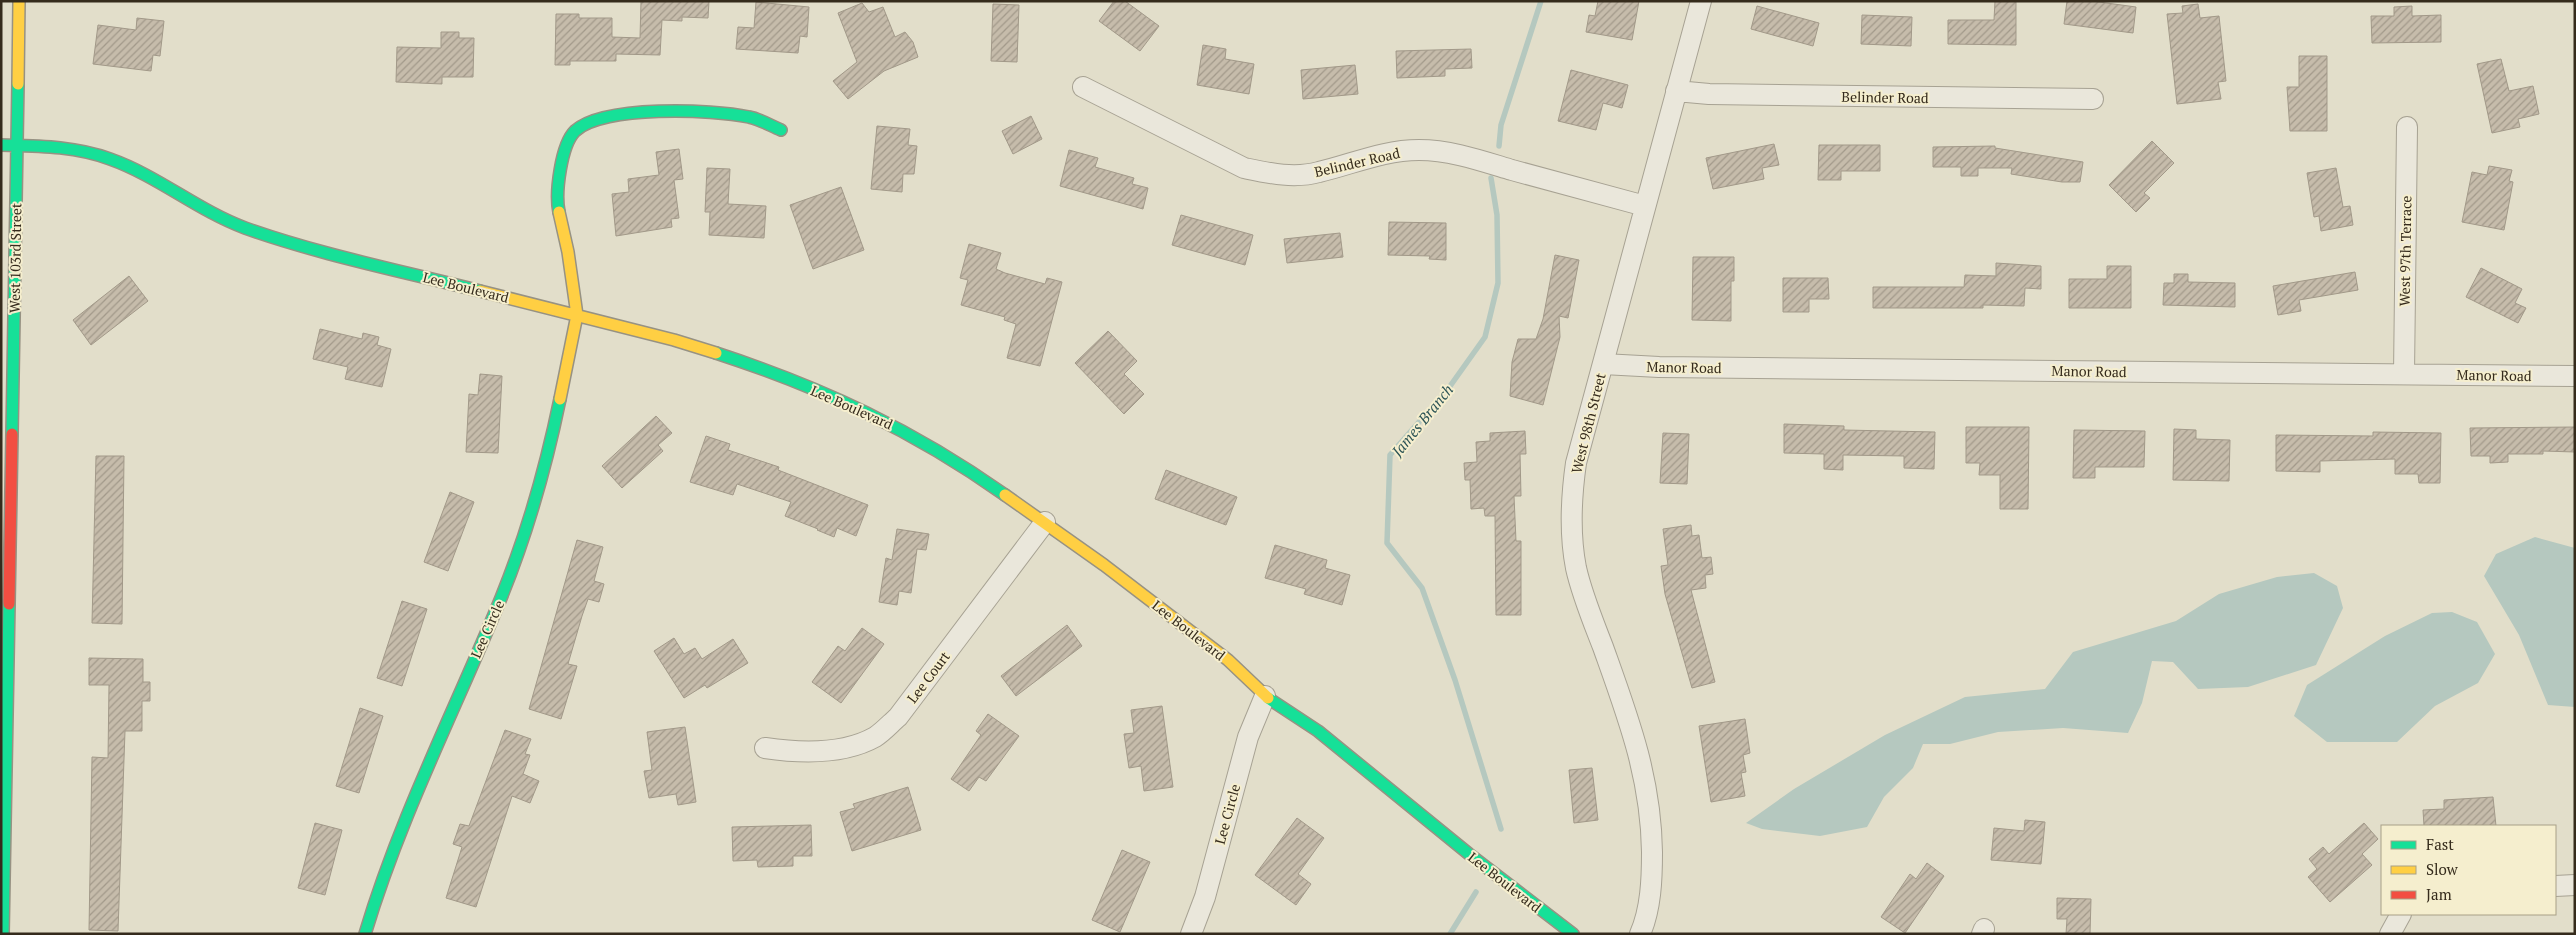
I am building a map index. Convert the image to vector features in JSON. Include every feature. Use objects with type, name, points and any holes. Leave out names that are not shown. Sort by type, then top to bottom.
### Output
[{"type":"street","name":"West 103rd Street","points":[[3,934],[6,528],[17,146],[19,1]]},
{"type":"street","name":"West 98th Street","points":[[1640,934],[1645,921],[1652,862],[1652,822],[1646,779],[1630,722],[1582,589],[1574,553],[1571,524],[1576,463],[1701,1]]},
{"type":"street","name":"Belinder Road","points":[[1083,87],[1244,168],[1290,175],[1318,173],[1382,154],[1420,150],[1456,155],[1645,206]]},
{"type":"street","name":"Belinder Road","points":[[1676,91],[1709,94],[2093,100]]},
{"type":"street","points":[[578,315],[568,252],[558,207],[561,160],[574,132],[596,119],[659,111],[705,112],[751,117],[781,130]]},
{"type":"street","name":"West 97th Terrace","points":[[2404,374],[2407,127]]},
{"type":"street","name":"Lee Boulevard","points":[[1,145],[68,147],[118,161],[155,179],[197,205],[245,228],[293,243],[578,315],[721,355],[847,402],[907,432],[958,462],[1045,522],[1228,660],[1265,696],[1318,731],[1469,854],[1574,934]]},
{"type":"street","name":"Lee Circle","points":[[365,934],[402,824],[502,597],[530,518],[552,436],[578,315]]},
{"type":"street","name":"Manor Road","points":[[1603,364],[1679,367],[2575,376]]},
{"type":"street","name":"Lee Court","points":[[765,748],[782,751],[827,750],[852,747],[876,736],[898,717],[1045,522]]},
{"type":"street","name":"Lee Circle","points":[[1191,934],[1205,897],[1248,737],[1265,696]]},
{"type":"street","points":[[2556,886],[2575,885]]},
{"type":"street","points":[[2390,934],[2400,915]]},
{"type":"shaded area","points":[[2535,537],[2575,548],[2575,707],[2548,705],[2519,635],[2484,576],[2496,554]]},
{"type":"shaded area","points":[[2314,573],[2337,586],[2343,608],[2316,665],[2248,687],[2198,689],[2173,662],[2152,661],[2142,703],[2128,733],[2063,728],[1998,732],[1950,744],[1923,744],[1913,768],[1884,797],[1867,827],[1820,836],[1762,829],[1746,823],[1794,789],[1885,735],[1965,697],[2045,689],[2073,652],[2176,621],[2219,594],[2277,577]]},
{"type":"shaded area","points":[[2452,612],[2477,622],[2495,654],[2478,683],[2435,706],[2397,742],[2327,742],[2294,716],[2307,685],[2385,636],[2432,613]]},
{"type":"building","points":[[641,1],[709,1],[708,18],[682,17],[682,21],[662,20],[660,55],[616,54],[616,61],[570,61],[570,65],[555,65],[556,14],[579,14],[579,18],[612,18],[612,37],[640,38]]},
{"type":"building","points":[[1114,1],[1125,1],[1159,26],[1140,51],[1099,21]]},
{"type":"building","points":[[1598,1],[1639,1],[1632,40],[1586,32],[1589,15],[1595,16]]},
{"type":"building","points":[[1995,1],[2016,1],[2016,45],[1948,44],[1948,20],[1994,20]]},
{"type":"building","points":[[2067,1],[2092,1],[2136,7],[2133,33],[2064,24]]},
{"type":"building","points":[[756,2],[809,7],[807,37],[800,36],[798,53],[736,49],[738,27],[754,28]]},
{"type":"building","points":[[862,3],[869,12],[883,7],[895,37],[905,32],[913,42],[918,57],[884,71],[848,99],[833,81],[857,62],[838,13]]},
{"type":"building","points":[[993,4],[1019,5],[1017,62],[991,61]]},
{"type":"building","points":[[2198,4],[2200,18],[2219,16],[2226,81],[2218,82],[2221,99],[2177,104],[2167,14],[2183,13],[2182,6]]},
{"type":"building","points":[[1757,6],[1819,23],[1813,46],[1751,29]]},
{"type":"building","points":[[2412,6],[2412,16],[2441,15],[2441,42],[2372,43],[2371,16],[2394,16],[2394,7]]},
{"type":"building","points":[[1862,15],[1912,17],[1911,46],[1861,44]]},
{"type":"building","points":[[137,18],[164,21],[160,56],[153,55],[151,71],[93,64],[98,25],[136,30]]},
{"type":"building","points":[[441,32],[459,32],[459,38],[474,38],[473,77],[442,77],[442,84],[396,82],[397,47],[441,48]]},
{"type":"building","points":[[1203,45],[1226,49],[1225,59],[1254,64],[1249,94],[1197,85]]},
{"type":"building","points":[[1471,49],[1472,68],[1445,69],[1445,76],[1397,78],[1396,51]]},
{"type":"building","points":[[2299,56],[2327,56],[2327,131],[2290,131],[2287,87],[2299,87]]},
{"type":"building","points":[[2501,59],[2509,91],[2533,86],[2539,114],[2518,119],[2520,127],[2492,133],[2477,64]]},
{"type":"building","points":[[1355,65],[1358,94],[1303,99],[1301,70]]},
{"type":"building","points":[[1571,70],[1628,85],[1622,108],[1603,103],[1596,130],[1558,121]]},
{"type":"building","points":[[1031,116],[1042,139],[1013,154],[1002,131]]},
{"type":"building","points":[[877,126],[910,129],[908,145],[917,146],[914,174],[903,174],[902,192],[871,189]]},
{"type":"building","points":[[2152,141],[2174,163],[2144,193],[2150,198],[2136,212],[2109,185]]},
{"type":"building","points":[[1774,144],[1779,165],[1762,168],[1764,179],[1713,189],[1706,158]]},
{"type":"building","points":[[1819,145],[1880,145],[1880,171],[1841,171],[1841,180],[1818,180]]},
{"type":"building","points":[[1995,146],[1995,148],[2083,162],[2080,182],[2062,182],[2011,174],[2012,168],[1978,168],[1978,176],[1961,176],[1961,167],[1933,167],[1933,147]]},
{"type":"building","points":[[679,149],[683,179],[674,180],[679,218],[671,219],[672,227],[616,236],[612,194],[629,192],[628,179],[659,175],[656,152]]},
{"type":"building","points":[[1069,150],[1098,158],[1095,167],[1134,178],[1132,184],[1148,188],[1143,209],[1060,186]]},
{"type":"building","points":[[2489,166],[2512,170],[2509,181],[2513,182],[2504,230],[2462,222],[2472,172],[2487,175]]},
{"type":"building","points":[[707,168],[730,169],[728,204],[766,206],[764,238],[709,235],[710,212],[705,212]]},
{"type":"building","points":[[2336,168],[2343,207],[2350,206],[2353,225],[2321,231],[2319,216],[2314,217],[2307,173]]},
{"type":"building","points":[[841,187],[864,250],[813,269],[790,205]]},
{"type":"building","points":[[1181,215],[1253,235],[1245,265],[1172,245]]},
{"type":"building","points":[[1389,222],[1446,223],[1446,260],[1429,259],[1430,256],[1388,255]]},
{"type":"building","points":[[1340,233],[1343,257],[1287,263],[1284,239]]},
{"type":"building","points":[[969,244],[1001,253],[996,269],[1005,273],[1045,284],[1047,278],[1062,282],[1040,366],[1007,358],[1016,324],[1004,320],[1005,317],[961,305],[968,280],[960,278]]},
{"type":"building","points":[[1555,255],[1579,260],[1568,318],[1559,316],[1560,337],[1543,405],[1510,396],[1512,362],[1518,339],[1536,339],[1543,319]]},
{"type":"building","points":[[1693,257],[1734,257],[1734,281],[1731,281],[1731,321],[1692,320]]},
{"type":"building","points":[[1996,263],[2041,266],[2041,289],[2025,288],[2024,306],[1983,305],[1983,308],[1873,308],[1873,287],[1964,287],[1965,275],[1996,276]]},
{"type":"building","points":[[2107,266],[2131,266],[2131,308],[2069,308],[2069,279],[2107,279]]},
{"type":"building","points":[[2481,268],[2522,289],[2515,303],[2526,308],[2518,323],[2466,297]]},
{"type":"building","points":[[2355,272],[2358,290],[2299,300],[2301,311],[2278,315],[2273,286]]},
{"type":"building","points":[[2174,274],[2188,274],[2188,282],[2235,283],[2235,307],[2163,305],[2164,283],[2174,283]]},
{"type":"building","points":[[129,276],[148,301],[91,345],[73,320]]},
{"type":"building","points":[[1783,278],[1828,278],[1829,299],[1809,299],[1809,312],[1783,312]]},
{"type":"building","points":[[320,329],[362,339],[363,333],[379,337],[377,345],[391,349],[382,387],[345,379],[348,367],[313,359]]},
{"type":"building","points":[[1108,331],[1137,361],[1124,374],[1144,394],[1124,414],[1075,363]]},
{"type":"building","points":[[480,374],[502,376],[498,453],[466,452],[469,394],[478,395]]},
{"type":"building","points":[[656,416],[672,433],[658,445],[663,451],[622,488],[602,466]]},
{"type":"building","points":[[1784,424],[1844,426],[1844,430],[1935,432],[1934,469],[1904,468],[1904,456],[1843,455],[1843,470],[1824,469],[1824,454],[1784,453]]},
{"type":"building","points":[[1966,427],[2029,427],[2028,509],[2000,509],[2000,475],[1979,475],[1980,463],[1966,463]]},
{"type":"building","points":[[2575,427],[2575,452],[2543,451],[2543,454],[2508,454],[2508,462],[2490,463],[2490,456],[2471,456],[2470,428]]},
{"type":"building","points":[[2174,429],[2196,430],[2196,439],[2230,440],[2229,481],[2173,480]]},
{"type":"building","points":[[2074,430],[2145,431],[2144,467],[2095,467],[2095,478],[2073,478]]},
{"type":"building","points":[[1525,431],[1526,454],[1520,454],[1521,496],[1514,496],[1516,541],[1521,541],[1521,615],[1496,615],[1495,516],[1485,516],[1484,508],[1471,509],[1470,480],[1465,480],[1464,463],[1477,462],[1476,442],[1490,441],[1490,433]]},
{"type":"building","points":[[2373,432],[2441,433],[2440,483],[2419,483],[2418,474],[2395,474],[2395,459],[2320,461],[2320,472],[2276,471],[2276,435],[2373,436]]},
{"type":"building","points":[[1663,433],[1689,434],[1687,484],[1660,483]]},
{"type":"building","points":[[706,436],[730,444],[728,450],[779,467],[778,470],[868,505],[856,536],[837,528],[834,537],[817,530],[785,516],[791,502],[737,484],[733,495],[690,482]]},
{"type":"building","points":[[96,456],[124,456],[122,624],[92,623]]},
{"type":"building","points":[[1166,470],[1237,497],[1226,525],[1155,499]]},
{"type":"building","points":[[450,492],[474,502],[448,571],[424,562]]},
{"type":"building","points":[[1691,525],[1692,536],[1699,535],[1702,558],[1711,557],[1713,574],[1705,575],[1706,588],[1691,590],[1715,682],[1692,688],[1665,594],[1661,566],[1668,565],[1663,529]]},
{"type":"building","points":[[897,529],[929,534],[926,550],[917,549],[911,593],[899,591],[897,605],[879,602],[886,558],[892,560]]},
{"type":"building","points":[[577,540],[603,547],[594,581],[604,584],[599,602],[588,599],[582,616],[568,664],[577,666],[561,719],[529,709]]},
{"type":"building","points":[[1275,545],[1327,560],[1325,568],[1350,575],[1342,605],[1304,594],[1306,589],[1265,578]]},
{"type":"building","points":[[402,601],[427,609],[402,686],[377,678]]},
{"type":"building","points":[[1067,625],[1082,646],[1016,696],[1001,676]]},
{"type":"building","points":[[862,628],[884,644],[841,703],[812,682],[838,646],[845,651]]},
{"type":"building","points":[[674,638],[684,654],[695,648],[702,659],[733,639],[748,663],[707,688],[705,685],[684,698],[654,651]]},
{"type":"building","points":[[89,658],[143,659],[143,682],[150,682],[150,701],[142,701],[142,731],[125,731],[118,931],[89,930],[92,757],[108,758],[109,685],[89,685]]},
{"type":"building","points":[[1162,706],[1173,787],[1144,791],[1141,766],[1129,768],[1124,734],[1134,733],[1131,710]]},
{"type":"building","points":[[360,708],[383,716],[359,793],[336,786]]},
{"type":"building","points":[[988,714],[1019,736],[986,781],[979,777],[969,791],[951,779],[981,735],[976,731]]},
{"type":"building","points":[[1745,719],[1750,753],[1743,755],[1746,772],[1741,773],[1745,796],[1711,802],[1699,726]]},
{"type":"building","points":[[685,727],[696,802],[678,805],[676,794],[649,798],[644,771],[652,770],[647,732]]},
{"type":"building","points":[[505,730],[531,739],[525,754],[530,755],[523,774],[539,781],[530,803],[512,796],[476,907],[446,898],[462,847],[453,844],[460,824],[469,826]]},
{"type":"building","points":[[1592,768],[1598,820],[1574,823],[1569,770]]},
{"type":"building","points":[[908,787],[921,830],[852,851],[840,812],[855,808],[853,804]]},
{"type":"building","points":[[2493,797],[2496,825],[2424,825],[2423,810],[2444,809],[2444,800]]},
{"type":"building","points":[[1297,818],[1324,838],[1298,874],[1311,884],[1296,905],[1255,875]]},
{"type":"building","points":[[2025,820],[2045,822],[2041,864],[1991,860],[1994,828],[2024,831]]},
{"type":"building","points":[[315,823],[342,830],[325,895],[298,888]]},
{"type":"building","points":[[2364,823],[2378,839],[2362,854],[2372,865],[2330,902],[2308,877],[2317,869],[2309,859],[2323,847],[2329,854]]},
{"type":"building","points":[[811,825],[812,856],[793,856],[793,866],[758,867],[757,860],[733,861],[732,827]]},
{"type":"building","points":[[1122,850],[1150,862],[1120,932],[1092,920]]},
{"type":"building","points":[[1927,863],[1944,876],[1905,933],[1881,917],[1910,874],[1916,879]]},
{"type":"building","points":[[2057,898],[2091,899],[2090,934],[2066,934],[2067,919],[2057,919]]},
{"type":"waterway","name":"James Branch","points":[[1499,146],[1501,125],[1541,1]]},
{"type":"waterway","name":"James Branch","points":[[1491,178],[1497,215],[1498,283],[1485,337],[1448,389],[1390,455],[1387,543],[1422,588],[1455,680],[1501,829]]},
{"type":"waterway","name":"James Branch","points":[[1450,934],[1476,892]]},
{"type":"traffic: fast","points":[[12,434],[18,84]]},
{"type":"traffic: fast","points":[[559,212],[560,170],[566,147],[575,131],[589,123],[633,113],[685,111],[749,117],[781,130]]},
{"type":"traffic: fast","points":[[1,145],[56,148],[83,151],[97,155],[145,174],[210,212],[245,228],[332,255],[480,291]]},
{"type":"traffic: fast","points":[[716,353],[793,381],[866,413],[936,450],[1005,495]]},
{"type":"traffic: fast","points":[[365,934],[411,806],[510,574],[535,500],[549,450],[560,399]]},
{"type":"traffic: fast","points":[[3,934],[9,604]]},
{"type":"traffic: fast","points":[[1268,698],[1318,731],[1469,854],[1573,934]]},
{"type":"traffic: slow","points":[[18,84],[19,1]]},
{"type":"traffic: slow","points":[[559,212],[568,252],[577,315],[560,399]]},
{"type":"traffic: slow","points":[[480,291],[674,340],[716,353]]},
{"type":"traffic: slow","points":[[1005,495],[1104,565],[1228,660],[1268,698]]},
{"type":"traffic: jam","points":[[9,604],[12,434]]}]
